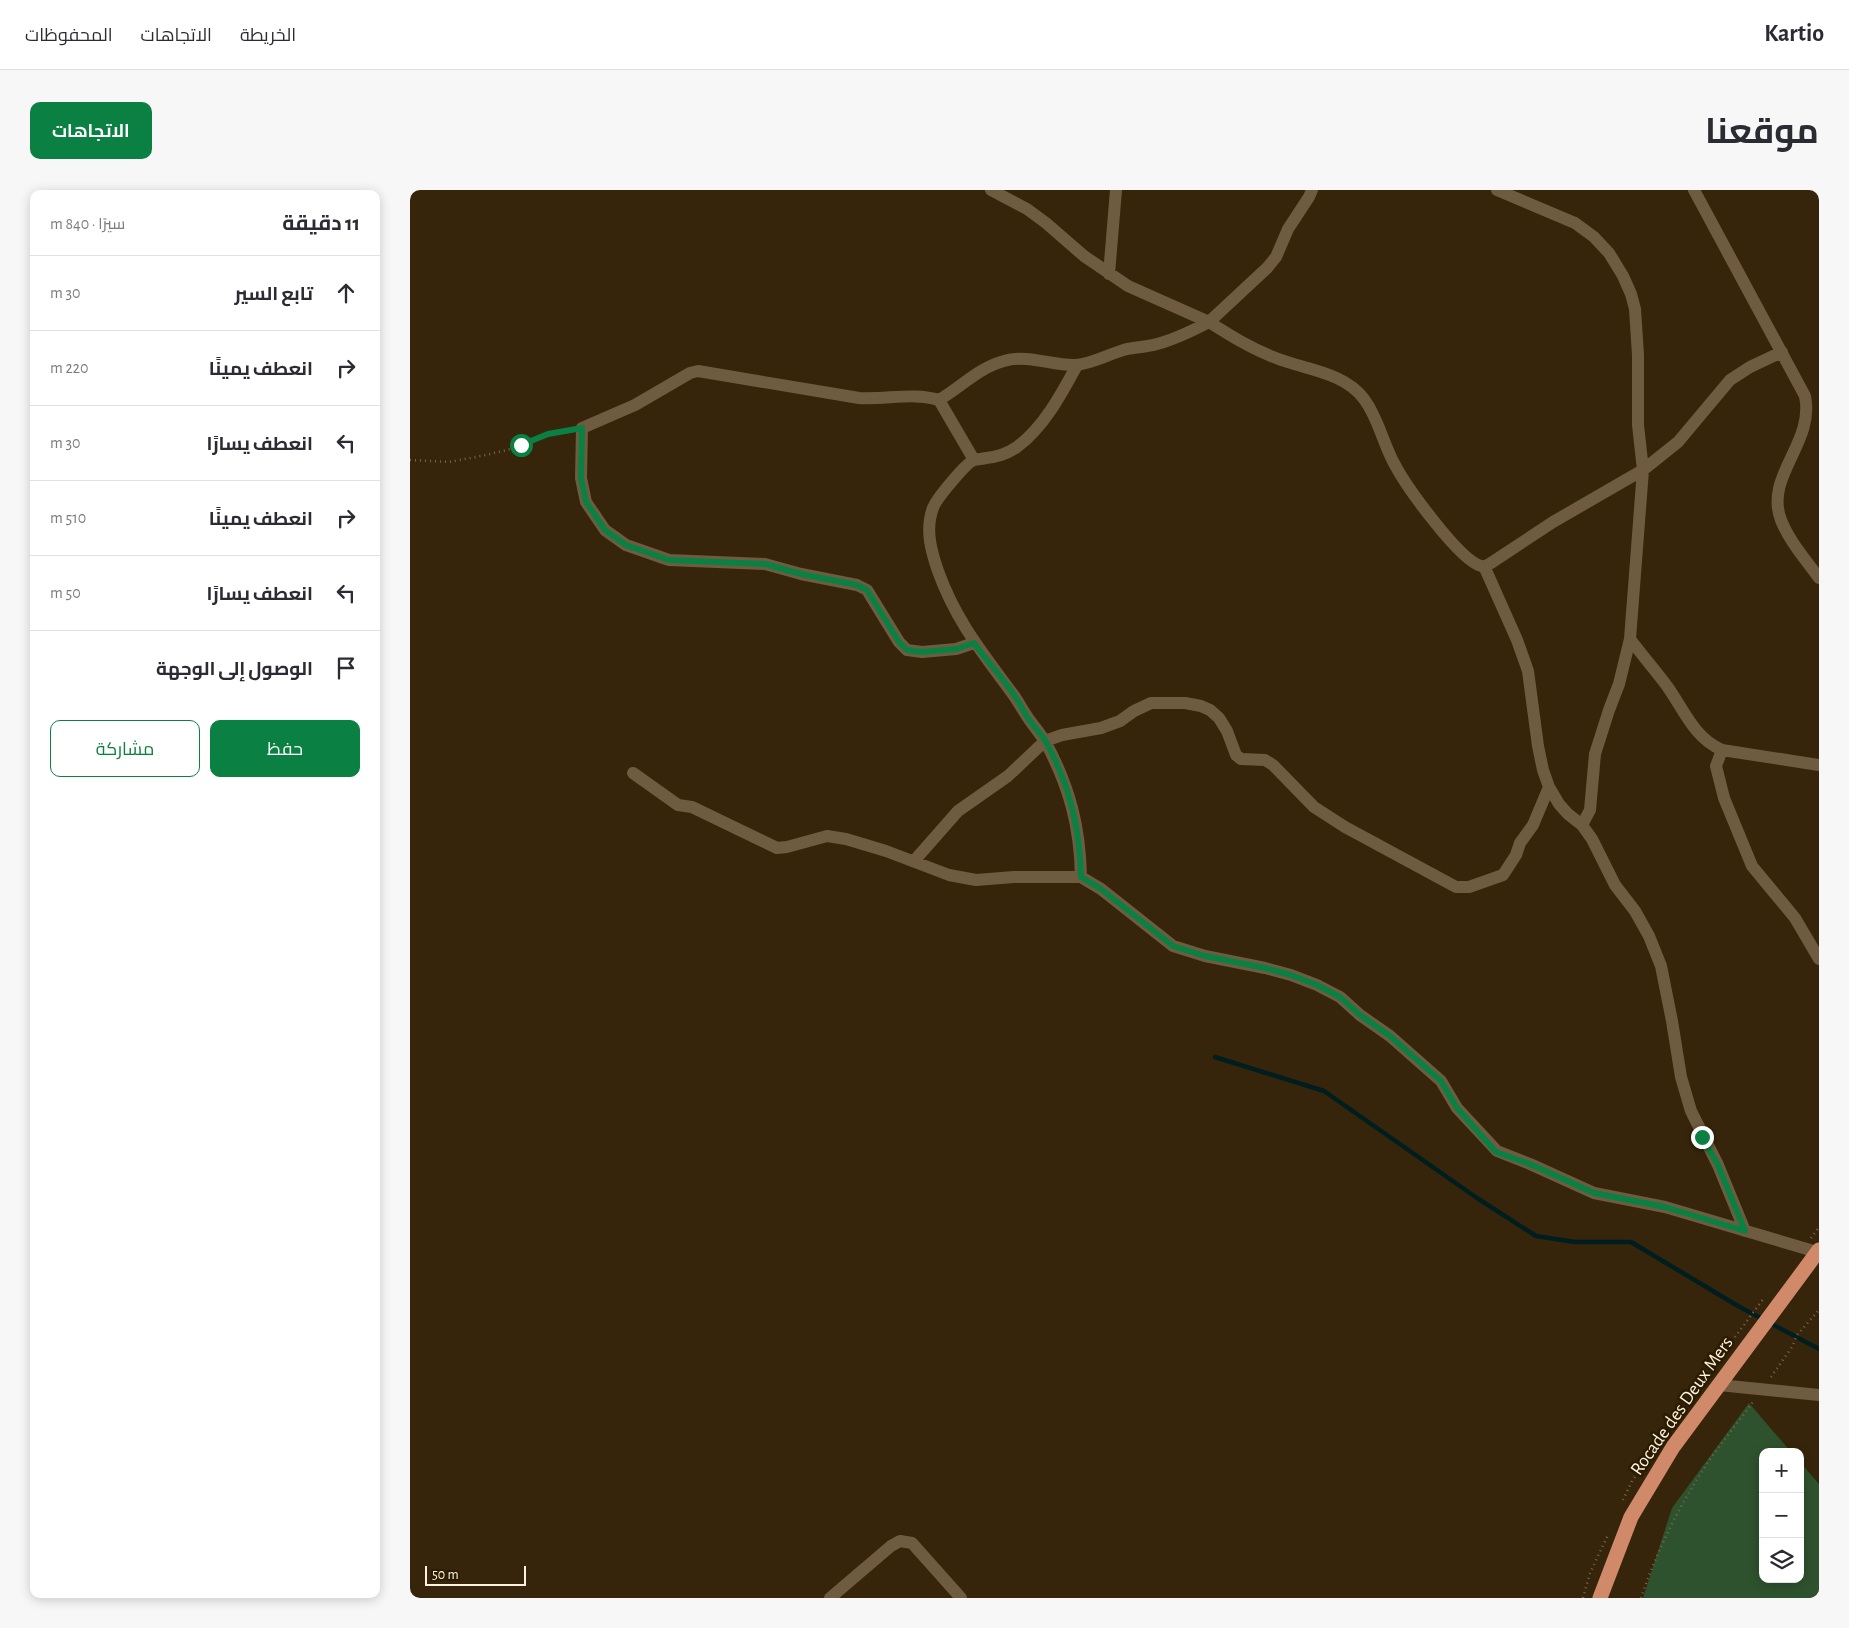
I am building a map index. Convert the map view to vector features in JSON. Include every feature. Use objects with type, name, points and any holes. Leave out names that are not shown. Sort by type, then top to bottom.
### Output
[{"type":"highway","name":"Rocade des Deux Mers","points":[[1600,1598],[1631,1517],[1673,1447],[1818,1251]]},
{"type":"street","points":[[991,190],[1027,209],[1084,256],[1128,286],[1209,322],[1250,346],[1277,358],[1332,376],[1356,390],[1372,413],[1394,464],[1408,488],[1461,551],[1475,563],[1484,566],[1553,522],[1643,470],[1678,442],[1730,380],[1750,367],[1782,352]]},
{"type":"street","points":[[1109,274],[1116,190]]},
{"type":"street","points":[[939,400],[957,390],[968,380],[1003,361],[1016,358],[1077,365],[1127,349],[1156,345],[1182,336],[1209,322],[1267,268],[1276,257],[1288,229],[1312,190]]},
{"type":"street","points":[[1497,190],[1575,223],[1594,237],[1609,253],[1623,276],[1631,294],[1638,325],[1638,416],[1643,470],[1630,639],[1619,684],[1608,710],[1595,754],[1590,810],[1582,825]]},
{"type":"street","points":[[1694,190],[1804,396],[1807,416],[1803,432],[1784,472],[1779,488],[1778,509],[1782,521],[1792,538],[1819,578]]},
{"type":"street","points":[[1077,365],[1042,423],[1018,446],[1004,455],[974,460],[941,494],[933,508],[929,541],[947,596],[974,643],[1014,694],[1030,722],[1045,741],[1071,802],[1080,846],[1081,877]]},
{"type":"street","points":[[974,460],[939,400],[930,397],[859,398],[698,371],[690,373],[635,405],[582,428],[581,478],[586,502],[605,530],[626,545],[669,560],[765,564],[801,574],[857,585],[867,590],[899,642],[907,650],[922,652],[956,649],[974,643]]},
{"type":"street","points":[[1484,566],[1517,640],[1528,670],[1538,746],[1549,787],[1568,814],[1582,825],[1592,838],[1615,885],[1634,910],[1648,936],[1661,966],[1680,1076],[1691,1111],[1718,1165],[1745,1231]]},
{"type":"street","points":[[1630,639],[1668,687],[1684,715],[1699,735],[1711,745],[1722,750],[1819,765]]},
{"type":"street","points":[[914,861],[958,811],[1008,776],[1045,741],[1062,735],[1110,725],[1151,703],[1185,703],[1210,710],[1219,718],[1227,731],[1236,755],[1241,759],[1265,760],[1273,765],[1314,807],[1345,827],[1456,888],[1469,887],[1503,875],[1513,861],[1520,843],[1533,825],[1549,787]]},
{"type":"street","points":[[1722,750],[1716,766],[1724,798],[1752,866],[1795,918],[1819,959]]},
{"type":"street","points":[[633,773],[678,805],[692,807],[777,848],[827,836],[846,839],[914,861],[949,875],[976,880],[1014,877],[1081,877],[1101,889],[1173,946],[1205,956],[1291,975],[1317,985],[1340,997],[1360,1015],[1390,1036],[1441,1081],[1457,1108],[1496,1152],[1530,1164],[1594,1193],[1665,1207],[1818,1251]]},
{"type":"street","points":[[1719,1385],[1819,1396]]},
{"type":"street","points":[[830,1598],[891,1546],[900,1541],[912,1544],[961,1598]]},
{"type":"path","points":[[410,460],[449,462],[511,449],[548,434],[582,428]]},
{"type":"path","points":[[1746,1321],[1765,1297]]},
{"type":"path","points":[[1641,1598],[1648,1576],[1675,1518],[1703,1470],[1792,1347],[1797,1335],[1819,1310]]},
{"type":"green space","points":[[1749,1403],[1788,1448],[1759,1448],[1759,1583],[1804,1583],[1804,1467],[1819,1484],[1819,1598],[1643,1598],[1672,1508]]},
{"type":"waterway","points":[[1215,1057],[1324,1091],[1477,1198],[1536,1236],[1575,1242],[1631,1242],[1738,1306],[1819,1349]]},
{"type":"route","points":[[521,445],[548,434],[582,428],[581,478],[586,502],[605,530],[626,545],[669,560],[765,564],[801,574],[830,578],[857,585],[867,590],[899,642],[907,650],[922,652],[956,649],[974,643],[1014,694],[1030,722],[1045,741],[1057,766],[1076,821],[1080,846],[1081,877],[1101,889],[1173,946],[1205,956],[1291,975],[1317,985],[1340,997],[1429,1069],[1441,1081],[1457,1108],[1496,1152],[1530,1164],[1594,1193],[1665,1207],[1745,1231],[1718,1165],[1702,1137]]}]
